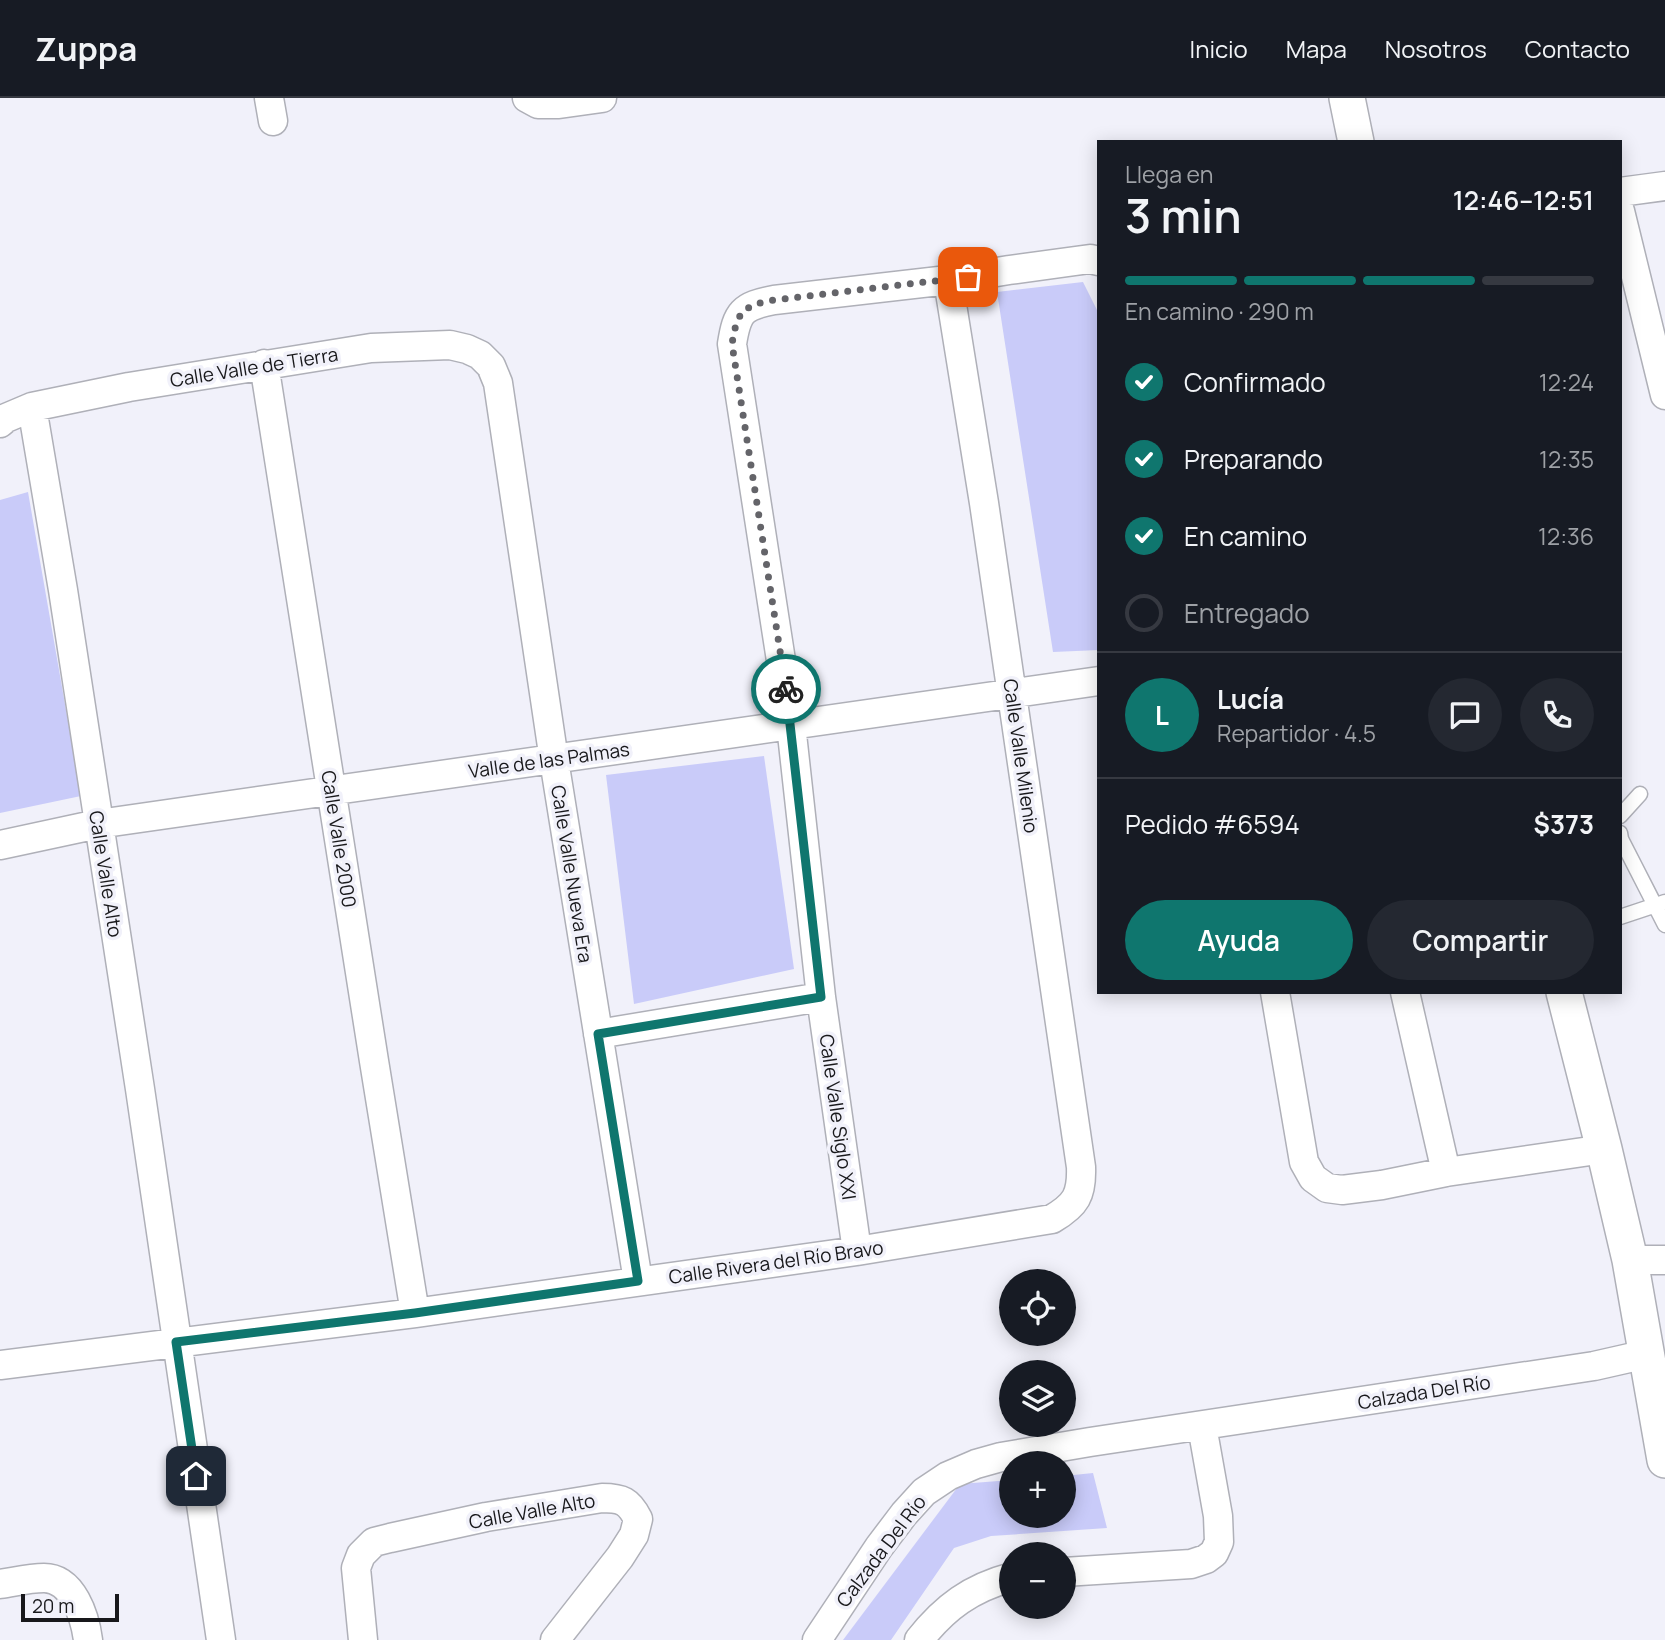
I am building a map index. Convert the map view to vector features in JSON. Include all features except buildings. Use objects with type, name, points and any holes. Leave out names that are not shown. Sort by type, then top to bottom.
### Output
[{"type":"street","points":[[527,98],[538,104],[559,104],[602,98]]},
{"type":"street","points":[[1347,98],[1356,140]]},
{"type":"street","points":[[1622,192],[1665,186]]},
{"type":"street","points":[[1622,219],[1665,395]]},
{"type":"street","points":[[948,280],[1094,260]]},
{"type":"street","name":"Calle Valle Siglo XXI","points":[[857,1251],[821,997],[791,725],[732,344],[737,318],[747,308],[759,303],[948,280]]},
{"type":"street","name":"Calle Valle Milenio","points":[[948,280],[1082,1167],[1082,1184],[1077,1198],[1066,1211],[1052,1219]]},
{"type":"street","name":"Calle Valle de Tierra","points":[[0,423],[32,407],[129,387],[371,348],[450,345],[467,349],[480,355],[491,366],[498,383]]},
{"type":"street","name":"Calle Valle 2000","points":[[264,364],[415,1313]]},
{"type":"street","name":"Calle Valle Nueva Era","points":[[498,383],[554,760],[638,1281]]},
{"type":"street","name":"Calle Valle Alto","points":[[32,407],[140,1089],[221,1640]]},
{"type":"street","name":"Valle de las Palmas","points":[[0,845],[98,824],[1097,681]]},
{"type":"street","points":[[1275,994],[1304,1162],[1313,1178],[1327,1188],[1342,1190],[1382,1185],[1446,1172],[1604,1149]]},
{"type":"street","points":[[1405,994],[1446,1172]]},
{"type":"street","points":[[1565,994],[1630,1260],[1665,1460]]},
{"type":"street","points":[[598,1034],[821,997]]},
{"type":"street","name":"Calle Rivera del Río Bravo","points":[[0,1365],[415,1313],[857,1251],[1052,1219]]},
{"type":"street","points":[[1630,1260],[1665,1260]]},
{"type":"street","name":"Calzada Del Río","points":[[817,1640],[879,1547],[924,1492],[948,1476],[976,1464],[1001,1457],[1594,1366],[1647,1354]]},
{"type":"street","points":[[1076,1571],[1191,1564],[1214,1553],[1219,1542],[1218,1516],[1202,1426]]},
{"type":"street","name":"Calle Valle Alto","points":[[363,1640],[356,1568],[361,1555],[374,1542],[486,1517],[602,1498],[617,1498],[631,1506],[638,1519],[634,1535],[555,1640]]},
{"type":"street","points":[[0,1584],[46,1578],[61,1584],[72,1595],[81,1611],[88,1640]]},
{"type":"street","points":[[919,1640],[933,1622],[962,1597],[999,1580]]},
{"type":"lane","points":[[1622,814],[1640,794]]},
{"type":"lane","points":[[1622,841],[1659,904],[1665,925]]},
{"type":"lane","points":[[1622,915],[1659,904]]},
{"type":"shaded area","points":[[1083,282],[1097,310],[1097,650],[1053,652],[997,292]]},
{"type":"shaded area","points":[[28,492],[81,796],[0,813],[0,500]]},
{"type":"shaded area","points":[[764,756],[794,969],[634,1004],[606,775]]},
{"type":"shaded area","points":[[1093,1473],[1107,1528],[991,1536],[954,1548],[891,1640],[843,1640],[960,1484],[999,1481],[999,1528],[1076,1528],[1076,1475]]},
{"type":"way so far","points":[[786,689],[732,344],[737,318],[747,308],[774,300],[968,277]]},
{"type":"route","points":[[196,1476],[176,1342],[415,1313],[638,1281],[598,1034],[821,997],[786,689]]}]
